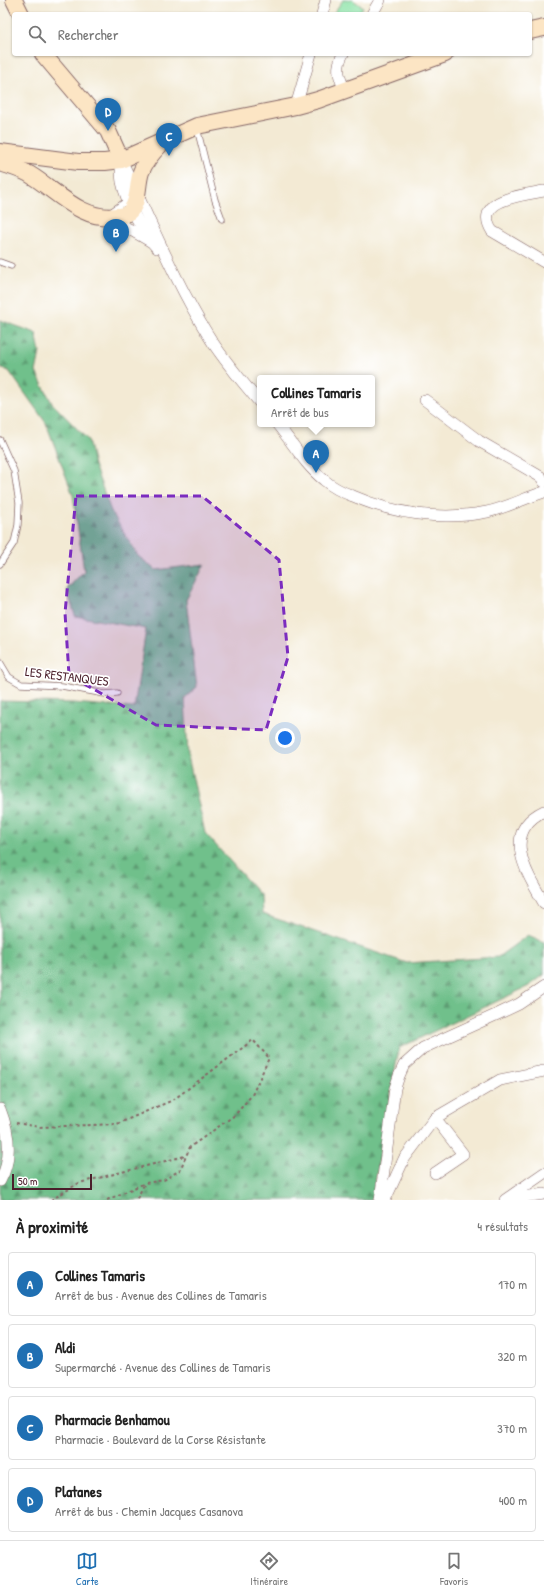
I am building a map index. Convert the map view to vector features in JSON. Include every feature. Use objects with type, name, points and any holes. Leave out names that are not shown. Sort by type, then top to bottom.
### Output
[{"type":"street","points":[[14,0],[20,12]]},
{"type":"street","points":[[323,12],[326,0]]},
{"type":"street","points":[[373,12],[380,0]]},
{"type":"street","points":[[532,31],[544,28]]},
{"type":"street","points":[[46,56],[108,131],[121,160],[133,198],[151,242]]},
{"type":"street","points":[[296,106],[310,56]]},
{"type":"street","points":[[342,56],[338,63],[338,72],[345,91]]},
{"type":"street","points":[[0,152],[78,162],[105,162],[121,160],[197,126],[296,106],[345,91],[439,56]]},
{"type":"street","points":[[98,216],[123,215],[130,211],[145,164],[152,153],[164,141]]},
{"type":"street","points":[[0,163],[27,173],[80,209],[131,230],[151,242],[168,261]]},
{"type":"street","points":[[544,191],[502,200],[492,206],[487,215],[488,224],[492,231],[544,262]]},
{"type":"street","points":[[133,198],[168,261],[193,311],[208,336],[223,358],[257,399]]},
{"type":"street","points":[[425,400],[479,441],[541,477],[544,482]]},
{"type":"street","points":[[279,427],[316,473],[325,481],[336,489],[389,509],[432,516],[461,515],[487,512],[544,492]]},
{"type":"street","points":[[544,811],[536,815],[523,830],[520,840],[520,850],[527,874],[544,903]]},
{"type":"street","points":[[380,1200],[395,1088],[398,1076],[404,1065],[423,1048],[519,1004],[544,987]]},
{"type":"street","points":[[385,1200],[404,1158],[435,1118],[500,1080],[544,1071]]},
{"type":"street","points":[[0,1109],[5,1121],[8,1135],[8,1151],[5,1172],[0,1181]]},
{"type":"street","points":[[435,1118],[463,1154],[435,1172]]},
{"type":"street","points":[[506,1199],[544,1173]]},
{"type":"street","points":[[506,1199],[544,1194]]},
{"type":"lane","points":[[197,126],[215,200],[222,219]]},
{"type":"lane","points":[[0,262],[11,266]]},
{"type":"lane","points":[[0,440],[14,471],[19,503],[18,525],[14,543],[0,564]]},
{"type":"lane","name":"LES RESTANQUES","points":[[0,662],[9,676],[21,684],[62,686],[104,694],[117,693]]},
{"type":"path","points":[[5,1121],[39,1127],[117,1124],[173,1100],[253,1040],[269,1058],[252,1095],[235,1115],[190,1147],[180,1170],[164,1180],[145,1183],[107,1200]]},
{"type":"path","points":[[51,1200],[79,1183],[186,1156]]},
{"type":"path","points":[[136,1200],[145,1183]]},
{"type":"highlighted area","points":[[76,496],[202,496],[279,560],[288,657],[266,730],[156,725],[69,675],[65,613]]},
{"type":"green space","points":[[343,0],[353,0],[363,7],[359,12],[334,12]]},
{"type":"green space","points":[[0,320],[36,333],[40,352],[36,372],[52,403],[88,440],[94,465],[111,511],[138,556],[156,570],[205,564],[186,600],[197,687],[185,698],[188,756],[205,833],[261,896],[262,914],[407,963],[498,957],[528,935],[544,942],[544,975],[529,986],[399,1048],[372,1200],[0,1200],[0,701],[74,703],[134,708],[146,629],[75,616],[67,589],[84,571],[73,495],[46,423],[9,371],[0,367]]},
{"type":"place","name":"Platanes","points":[[108,131]]},
{"type":"place","name":"Pharmacie Benhamou","points":[[169,156]]},
{"type":"place","name":"Aldi","points":[[116,252]]},
{"type":"place","name":"Collines Tamaris","points":[[316,473]]}]
